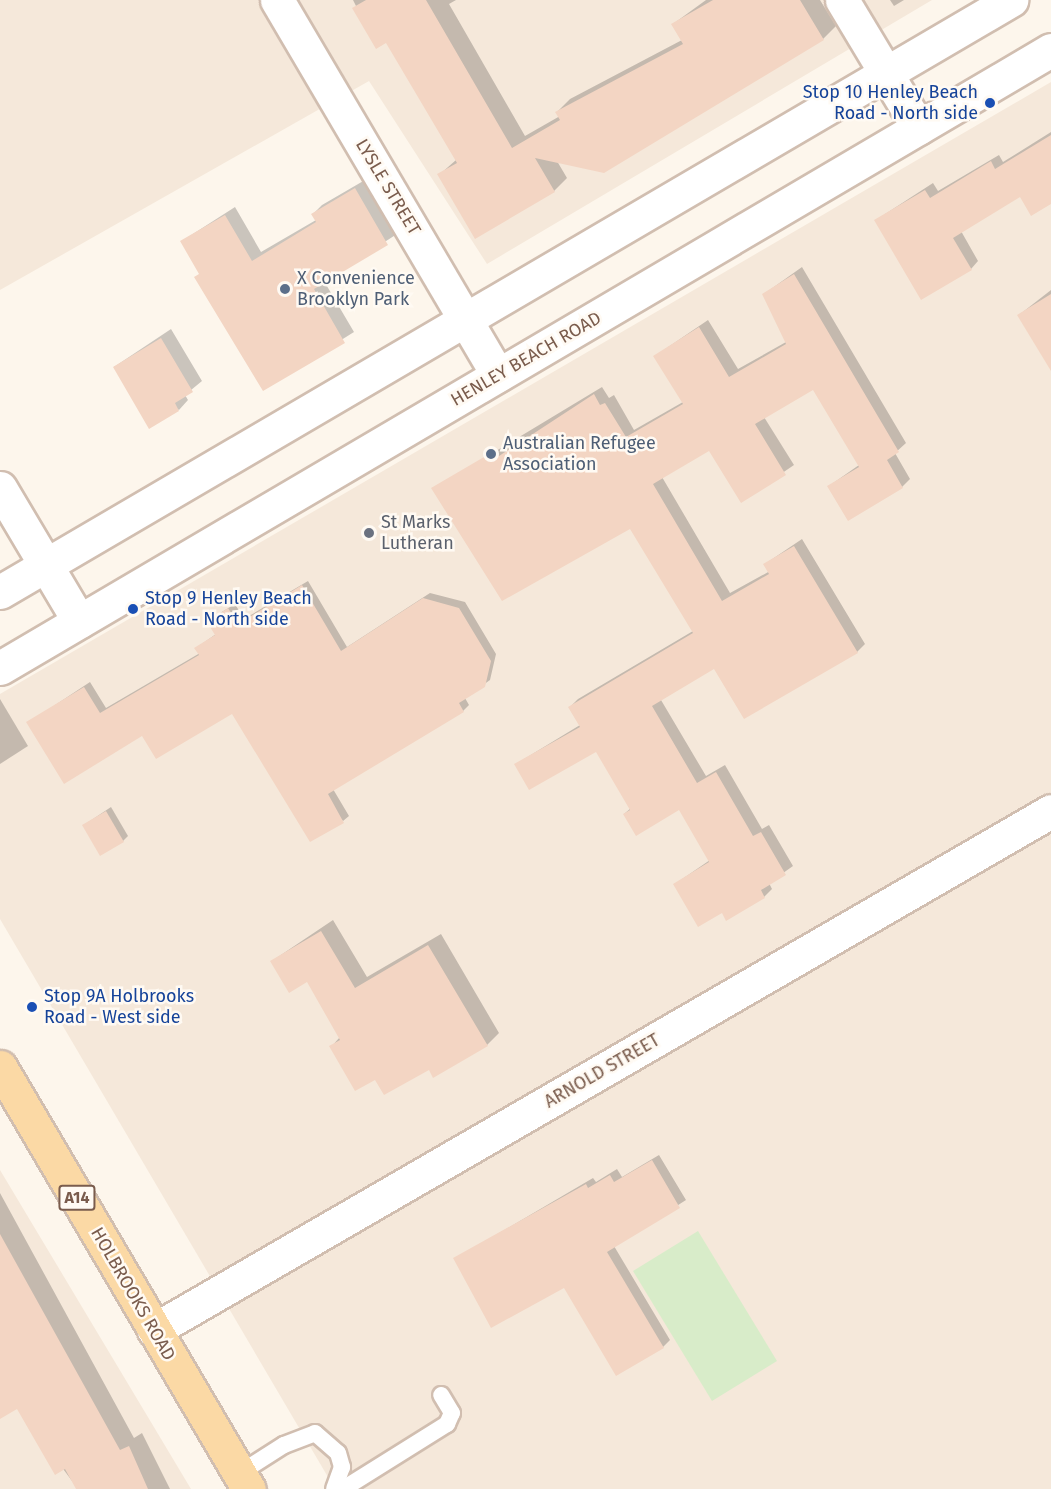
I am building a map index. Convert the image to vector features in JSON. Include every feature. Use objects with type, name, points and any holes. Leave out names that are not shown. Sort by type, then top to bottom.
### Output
[{"type":"main road","name":"LYSLE STREET","points":[[277,0],[498,375]]},
{"type":"main road","points":[[842,0],[920,128]]},
{"type":"main road","points":[[0,592],[1011,0]]},
{"type":"main road","name":"HENLEY BEACH ROAD","points":[[0,668],[1051,50]]},
{"type":"main road","points":[[0,488],[79,621]]},
{"type":"main road","name":"ARNOLD STREET","points":[[154,1330],[1051,811]]},
{"type":"main road","name":"HOLBROOKS ROAD","points":[[0,1066],[245,1481]]},
{"type":"lane","points":[[343,1489],[447,1424],[452,1413],[441,1395]]},
{"type":"lane","points":[[245,1481],[284,1445],[315,1433],[338,1453],[342,1467],[334,1489]]},
{"type":"shaded area","points":[[0,0],[932,0],[487,264],[369,81],[0,290]]},
{"type":"shaded area","points":[[1051,82],[1051,1489],[335,1489],[0,919],[0,694]]},
{"type":"shaded area","points":[[0,1170],[191,1489],[0,1489]]},
{"type":"green space","points":[[698,1231],[777,1361],[712,1401],[633,1271]]},
{"type":"building","points":[[366,0],[426,0],[512,148],[560,120],[555,112],[683,44],[671,24],[713,0],[800,0],[824,40],[604,173],[535,158],[555,192],[475,239],[437,174],[457,163],[386,43],[376,49],[352,8]]},
{"type":"building","points":[[1051,135],[1051,204],[1031,216],[1020,197],[953,238],[972,270],[921,300],[874,220],[925,190],[930,198],[991,161],[995,169]]},
{"type":"building","points":[[355,188],[388,245],[314,289],[345,343],[263,391],[194,277],[199,274],[180,241],[225,215],[252,261],[316,222],[311,214]]},
{"type":"building","points":[[794,274],[899,452],[887,460],[903,488],[848,521],[827,486],[859,467],[813,390],[755,424],[786,475],[741,503],[709,451],[653,484],[722,601],[769,574],[763,564],[794,546],[858,653],[744,719],[714,669],[652,706],[697,783],[716,772],[753,836],[761,832],[786,875],[761,890],[765,898],[726,921],[722,913],[698,927],[673,884],[709,862],[679,810],[636,836],[623,814],[630,810],[596,752],[529,790],[514,764],[580,727],[568,707],[693,633],[630,529],[502,601],[431,488],[496,450],[499,456],[594,394],[600,405],[605,403],[626,437],[683,404],[653,356],[699,327],[729,377],[786,344],[762,294]]},
{"type":"building","points":[[1051,294],[1051,371],[1017,315]]},
{"type":"building","points":[[161,338],[193,392],[175,403],[179,411],[149,429],[113,367]]},
{"type":"building","points":[[302,585],[341,651],[423,598],[459,608],[491,661],[485,687],[459,703],[464,712],[328,794],[344,823],[310,842],[232,714],[156,759],[142,736],[64,784],[26,722],[84,687],[100,713],[199,655],[194,648],[215,635],[207,622],[228,608],[238,624]]},
{"type":"building","points":[[106,811],[124,842],[100,856],[82,825]]},
{"type":"building","points":[[321,931],[355,988],[428,945],[488,1046],[433,1078],[429,1070],[384,1095],[375,1080],[355,1091],[329,1046],[340,1040],[307,982],[289,993],[270,961]]},
{"type":"building","points":[[652,1160],[680,1208],[607,1252],[664,1348],[616,1376],[564,1288],[491,1328],[453,1258],[586,1184],[588,1188],[610,1175],[614,1182]]},
{"type":"building","points":[[0,1234],[120,1450],[129,1446],[148,1489],[76,1489],[65,1469],[55,1475],[17,1409],[0,1419]]},
{"type":"place","name":"Stop 10 Henley Beach Road - North side","points":[[990,103]]},
{"type":"place","name":"X Convenience Brooklyn Park","points":[[285,289]]},
{"type":"place","name":"Australian Refugee Association","points":[[491,454]]},
{"type":"place","name":"St Marks Lutheran","points":[[369,533]]},
{"type":"place","name":"Stop 9 Henley Beach Road - North side","points":[[133,609]]},
{"type":"place","name":"Stop 9A Holbrooks Road - West side","points":[[32,1007]]}]
